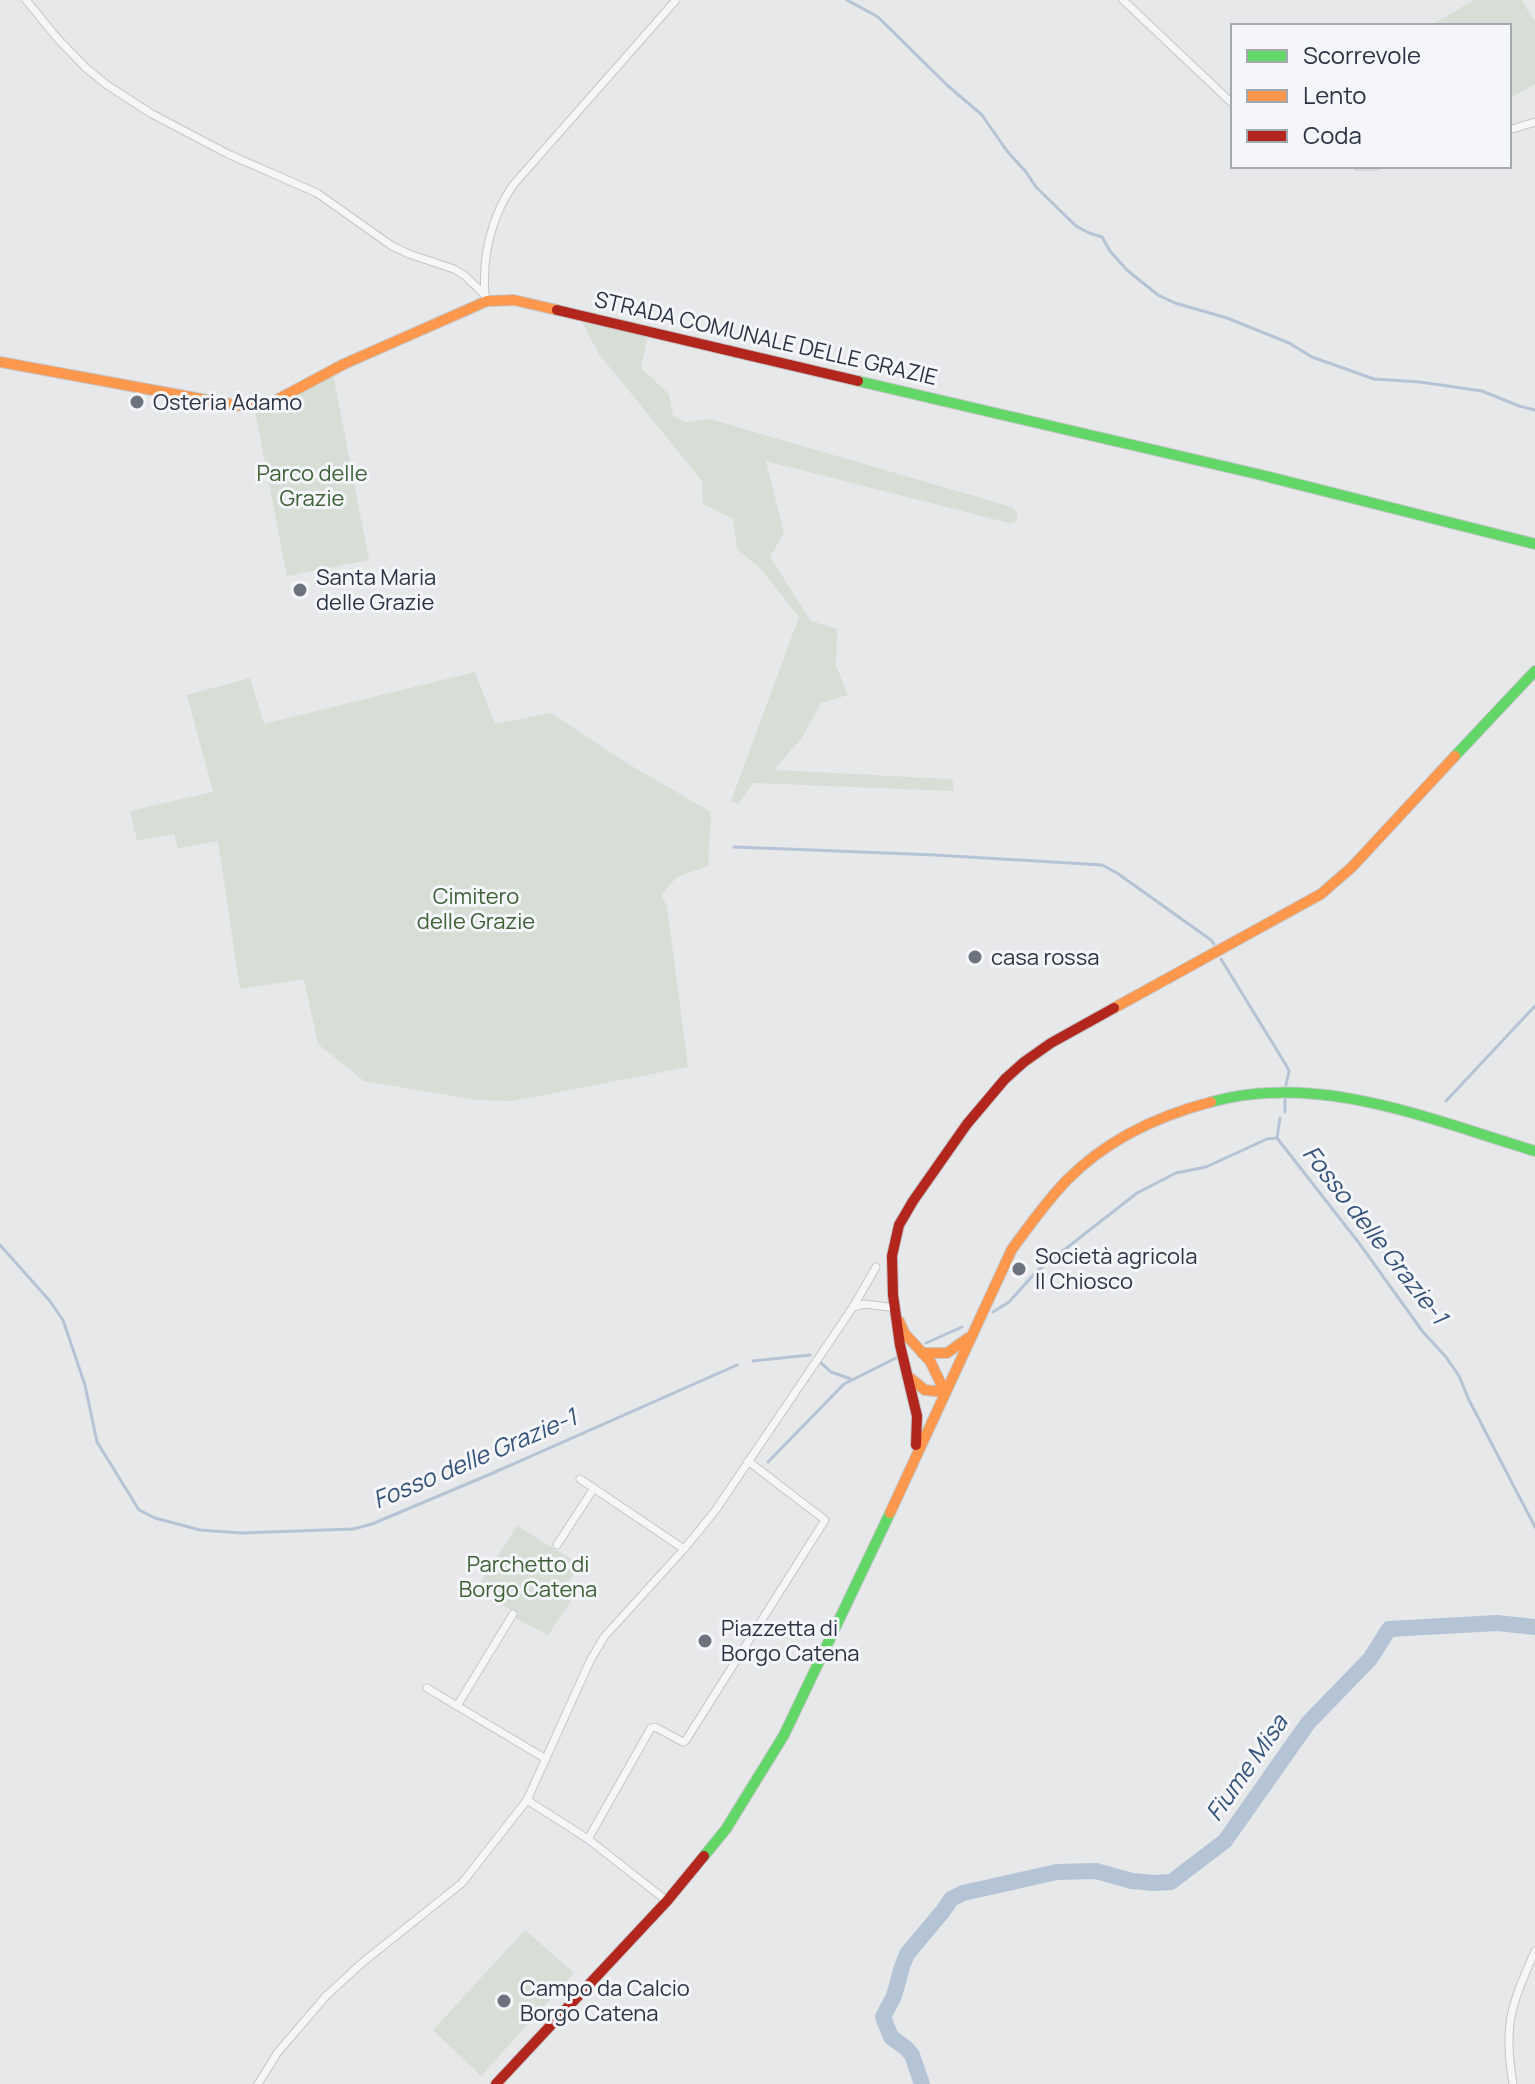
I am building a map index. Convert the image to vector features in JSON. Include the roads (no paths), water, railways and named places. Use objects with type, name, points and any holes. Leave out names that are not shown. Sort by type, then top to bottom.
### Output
[{"type":"street","points":[[26,0],[58,39],[107,85],[152,114],[228,154],[317,193],[392,246],[454,269],[486,297]]},
{"type":"street","points":[[486,297],[484,262],[502,201],[676,0]]},
{"type":"street","points":[[1123,0],[1231,102]]},
{"type":"street","points":[[1511,129],[1535,122]]},
{"type":"street","name":"STRADA COMUNALE DELLE GRAZIE","points":[[0,362],[257,407],[271,403],[344,364],[486,297],[528,303],[1257,474],[1535,544]]},
{"type":"street","points":[[912,1463],[919,1430],[897,1334],[892,1255],[896,1234],[921,1188],[965,1127],[1003,1080],[1058,1038],[1321,894],[1352,867],[1535,671]]},
{"type":"street","points":[[496,2084],[667,1901],[726,1829],[784,1735],[1012,1249],[1070,1177],[1128,1134],[1154,1121],[1228,1097],[1273,1092],[1320,1093],[1371,1103],[1535,1151]]},
{"type":"street","points":[[258,2084],[278,2052],[326,1996],[363,1962],[462,1883],[527,1800],[590,1661],[604,1637],[715,1511],[853,1307],[876,1267]]},
{"type":"street","points":[[853,1307],[865,1304],[896,1308]]},
{"type":"street","points":[[896,1308],[901,1327],[934,1366],[945,1392]]},
{"type":"street","points":[[922,1353],[937,1355],[955,1350],[975,1331]]},
{"type":"street","points":[[908,1377],[917,1388],[945,1392]]},
{"type":"street","points":[[588,1839],[651,1728],[655,1727],[683,1742],[686,1740],[825,1520],[748,1461]]},
{"type":"street","points":[[580,1479],[684,1549]]},
{"type":"street","points":[[557,1545],[594,1488]]},
{"type":"street","points":[[457,1706],[513,1614]]},
{"type":"street","points":[[427,1688],[546,1759]]},
{"type":"street","points":[[527,1800],[588,1839],[667,1901]]},
{"type":"street","points":[[1513,2084],[1508,2049],[1509,2020],[1535,1951]]},
{"type":"waterway","points":[[847,0],[878,17],[982,115],[1036,187],[1076,226],[1102,237],[1127,270],[1158,295],[1227,318],[1289,343],[1312,357],[1374,379],[1482,391],[1535,410]]},
{"type":"waterway","points":[[734,847],[1102,865],[1214,944]]},
{"type":"waterway","points":[[1221,959],[1286,1065],[1289,1071],[1286,1085]]},
{"type":"waterway","points":[[1446,1101],[1535,1006]]},
{"type":"waterway","points":[[1285,1097],[1285,1112]]},
{"type":"waterway","points":[[1277,1138],[1280,1118]]},
{"type":"waterway","name":"Fosso delle Grazie-1","points":[[1277,1138],[1459,1376],[1535,1527]]},
{"type":"waterway","name":"Fosso delle Grazie-1","points":[[993,1312],[1009,1302],[1036,1272],[1137,1193],[1176,1173],[1206,1167],[1267,1139],[1277,1138]]},
{"type":"waterway","name":"Fosso delle Grazie-1","points":[[0,1245],[63,1320],[85,1385],[97,1442],[139,1510],[155,1518],[200,1530],[241,1533],[353,1529],[372,1524],[737,1365]]},
{"type":"waterway","name":"Fosso delle Grazie-1","points":[[926,1343],[962,1327]]},
{"type":"waterway","name":"Fosso delle Grazie-1","points":[[753,1361],[810,1355]]},
{"type":"waterway","points":[[768,1462],[844,1384],[900,1356]]},
{"type":"waterway","name":"Fosso delle Grazie-1","points":[[820,1362],[831,1372],[851,1379]]},
{"type":"waterway","name":"Fiume Misa","points":[[922,2084],[912,2055],[891,2037],[883,2017],[894,1996],[907,1954],[951,1899],[963,1893],[1057,1872],[1096,1871],[1132,1881],[1171,1882],[1225,1841],[1308,1723],[1370,1659],[1389,1629],[1497,1623],[1535,1627]]},
{"type":"place","name":"Osteria Adamo","points":[[137,402]]},
{"type":"place","name":"Santa Maria delle Grazie","points":[[300,590]]},
{"type":"place","name":"casa rossa","points":[[975,957]]},
{"type":"place","name":"Società agricola Il Chiosco","points":[[1019,1269]]},
{"type":"place","name":"Piazzetta di Borgo Catena","points":[[705,1641]]},
{"type":"place","name":"Campo da Calcio Borgo Catena","points":[[504,2001]]},
{"type":"park label","name":"Parco delle Grazie","points":[[312,486]]},
{"type":"park label","name":"Cimitero delle Grazie","points":[[476,908]]},
{"type":"park label","name":"Parchetto di Borgo Catena","points":[[528,1576]]}]
